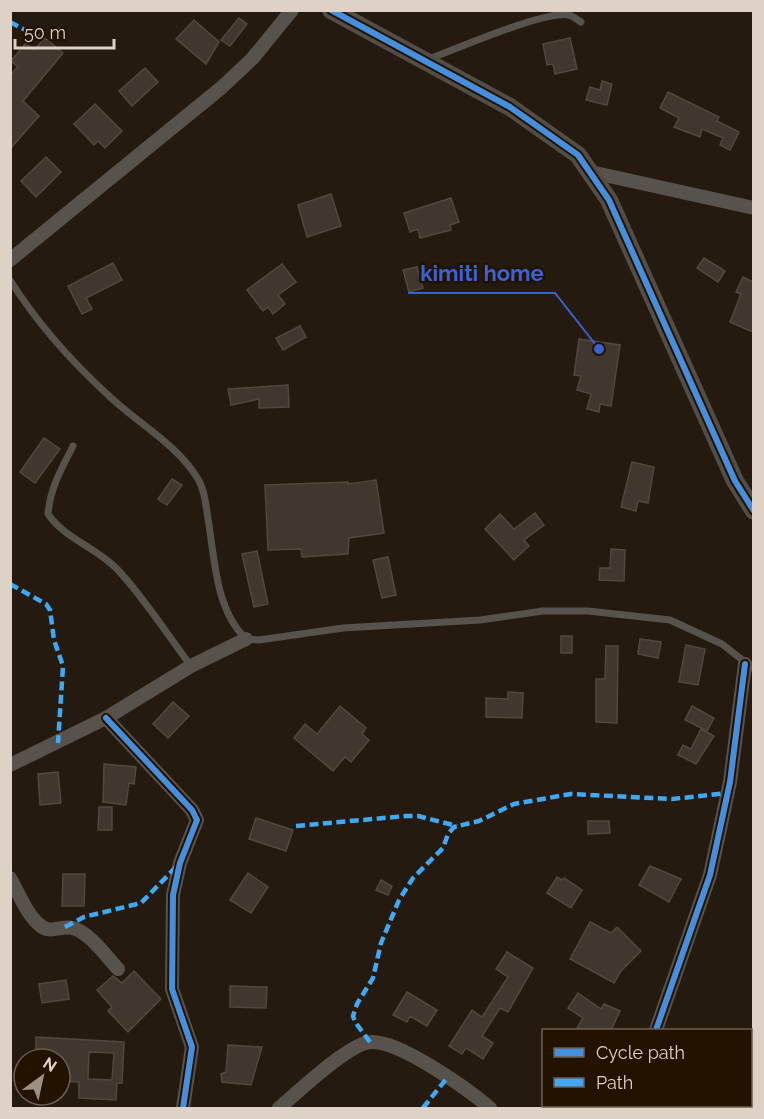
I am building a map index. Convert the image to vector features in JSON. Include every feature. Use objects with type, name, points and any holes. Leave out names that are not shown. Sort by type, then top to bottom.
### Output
[{"type":"street","points":[[10,260],[221,88],[252,59],[292,10]]},
{"type":"street","points":[[332,10],[510,107],[578,156],[609,200],[735,481],[753,511]]},
{"type":"street","points":[[591,172],[753,208]]},
{"type":"street","points":[[10,765],[106,718],[191,666],[246,639]]},
{"type":"street","points":[[656,1029],[696,916],[717,846],[749,667]]},
{"type":"street","points":[[106,718],[192,810],[197,820],[180,863],[172,895],[172,989],[192,1047],[183,1108]]},
{"type":"street","points":[[10,878],[32,916],[42,927],[54,930],[71,927],[81,932],[118,969]]},
{"type":"street","points":[[279,1108],[353,1048],[370,1042],[389,1045],[435,1070],[490,1108]]},
{"type":"lane","points":[[425,61],[488,36],[556,15],[570,15],[581,22]]},
{"type":"lane","points":[[10,280],[66,353],[108,396],[185,461],[199,481],[205,497],[219,586],[228,616],[246,639],[259,640],[353,627],[480,620],[543,611],[588,611],[670,620],[722,644],[749,667]]},
{"type":"lane","points":[[73,446],[57,477],[50,498],[48,514],[69,535],[103,556],[118,570],[191,666]]},
{"type":"building","points":[[239,18],[247,24],[230,46],[221,40]]},
{"type":"building","points":[[194,20],[219,42],[206,64],[176,39]]},
{"type":"building","points":[[45,38],[63,53],[23,101],[39,116],[10,149],[10,75],[18,67],[11,61],[26,43],[34,50]]},
{"type":"building","points":[[570,38],[577,69],[555,74],[553,64],[547,65],[543,44]]},
{"type":"building","points":[[145,68],[158,82],[132,106],[119,91]]},
{"type":"building","points":[[602,81],[612,84],[607,105],[586,100],[590,87],[600,90]]},
{"type":"building","points":[[668,92],[719,117],[717,121],[739,132],[730,150],[720,145],[723,138],[702,129],[700,137],[674,127],[679,118],[660,108]]},
{"type":"building","points":[[95,104],[122,131],[105,148],[98,141],[94,145],[74,124]]},
{"type":"building","points":[[46,157],[61,172],[36,197],[21,181]]},
{"type":"building","points":[[331,194],[341,226],[307,237],[298,205]]},
{"type":"building","points":[[451,198],[459,222],[450,225],[451,230],[420,238],[418,229],[410,232],[404,213]]},
{"type":"building","points":[[704,258],[725,271],[718,282],[697,268]]},
{"type":"building","points":[[113,263],[122,280],[86,298],[92,309],[82,314],[68,286]]},
{"type":"building","points":[[282,264],[296,282],[278,295],[285,304],[273,314],[268,307],[263,311],[247,290]]},
{"type":"building","points":[[417,267],[423,288],[409,292],[403,270]]},
{"type":"building","points":[[743,277],[753,282],[753,332],[730,322],[741,294],[736,292]]},
{"type":"building","points":[[300,326],[306,337],[283,350],[276,338]]},
{"type":"building","points":[[579,339],[620,345],[611,406],[600,404],[599,412],[587,409],[591,394],[577,390],[581,376],[574,375]]},
{"type":"building","points":[[288,385],[289,407],[259,408],[259,399],[231,405],[228,389]]},
{"type":"building","points":[[44,438],[60,449],[35,483],[20,472]]},
{"type":"building","points":[[632,462],[654,467],[648,503],[638,501],[636,511],[621,507]]},
{"type":"building","points":[[172,479],[182,485],[167,505],[158,499]]},
{"type":"building","points":[[376,480],[384,533],[349,538],[348,554],[302,557],[301,549],[268,550],[265,485],[348,482],[348,484]]},
{"type":"building","points":[[535,513],[544,525],[524,540],[529,546],[514,560],[485,529],[500,514],[514,529]]},
{"type":"building","points":[[611,549],[625,550],[624,581],[599,580],[600,568],[610,568]]},
{"type":"building","points":[[257,551],[268,604],[254,607],[242,554]]},
{"type":"building","points":[[388,557],[396,595],[382,598],[373,560]]},
{"type":"building","points":[[561,636],[572,636],[572,653],[561,653]]},
{"type":"building","points":[[640,639],[661,642],[658,658],[638,654]]},
{"type":"building","points":[[686,645],[705,649],[698,685],[679,682]]},
{"type":"building","points":[[606,646],[618,646],[617,723],[596,722],[596,679],[605,679]]},
{"type":"building","points":[[508,692],[523,693],[522,718],[486,717],[486,698],[508,699]]},
{"type":"building","points":[[173,702],[189,716],[168,738],[153,724]]},
{"type":"building","points":[[340,706],[366,728],[362,734],[369,740],[351,762],[345,757],[333,771],[294,738],[305,724],[317,734]]},
{"type":"building","points":[[692,706],[714,718],[707,731],[685,720]]},
{"type":"building","points":[[701,729],[714,736],[696,764],[678,755],[683,745],[691,749]]},
{"type":"building","points":[[104,764],[136,767],[134,784],[129,783],[126,805],[103,802]]},
{"type":"building","points":[[58,772],[61,803],[40,805],[38,774]]},
{"type":"building","points":[[99,807],[112,807],[112,830],[98,830]]},
{"type":"building","points":[[256,818],[293,830],[286,851],[249,839]]},
{"type":"building","points":[[588,821],[609,821],[610,833],[588,834]]},
{"type":"building","points":[[650,866],[681,879],[669,902],[639,885]]},
{"type":"building","points":[[248,873],[268,887],[251,913],[230,900]]},
{"type":"building","points":[[63,874],[85,874],[84,906],[62,906]]},
{"type":"building","points":[[557,877],[562,880],[564,878],[582,890],[571,908],[547,893]]},
{"type":"building","points":[[381,880],[392,886],[388,895],[376,890]]},
{"type":"building","points":[[590,922],[611,933],[617,927],[641,951],[621,971],[614,983],[570,959]]},
{"type":"building","points":[[507,952],[533,968],[508,1012],[500,1008],[482,1036],[493,1043],[483,1059],[466,1048],[462,1054],[449,1046],[472,1010],[482,1017],[508,977],[496,969]]},
{"type":"building","points":[[134,971],[161,999],[128,1032],[108,1011],[112,1007],[97,990],[113,976],[122,983]]},
{"type":"building","points":[[66,980],[69,999],[42,1003],[39,984]]},
{"type":"building","points":[[230,986],[267,987],[266,1008],[230,1007]]},
{"type":"building","points":[[407,992],[437,1010],[427,1026],[410,1016],[407,1022],[393,1015]]},
{"type":"building","points":[[578,993],[601,1009],[604,1004],[620,1011],[611,1029],[577,1029],[583,1018],[568,1008]]},
{"type":"building","points":[[36,1037],[124,1042],[122,1083],[117,1083],[116,1100],[79,1098],[79,1082],[72,1082],[72,1047],[36,1047]],"holes":[[[89,1052],[114,1053],[112,1080],[88,1079]]]},
{"type":"building","points":[[228,1045],[262,1047],[251,1085],[222,1082],[221,1074],[226,1072]]},
{"type":"marked path","points":[[10,22],[39,37]]},
{"type":"marked path","points":[[10,584],[46,604],[50,610],[54,640],[63,666],[58,743]]},
{"type":"marked path","points":[[370,1042],[355,1022],[353,1016],[357,1004],[373,978],[381,943],[399,900],[413,878],[443,848],[448,834],[454,827],[479,821],[514,804],[571,794],[672,799],[728,793]]},
{"type":"marked path","points":[[296,826],[406,816],[418,816],[457,826]]},
{"type":"marked path","points":[[65,927],[84,917],[141,903],[178,865]]},
{"type":"marked path","points":[[423,1108],[447,1078]]},
{"type":"cycle path","points":[[331,10],[510,107],[578,155],[609,200],[735,481],[754,511]]},
{"type":"cycle path","points":[[656,1029],[710,875],[730,782],[745,664]]},
{"type":"cycle path","points":[[106,718],[192,810],[197,820],[180,863],[173,895],[172,989],[192,1047],[183,1108]]},
{"type":"place","name":"kimiti home","points":[[599,349]]}]
